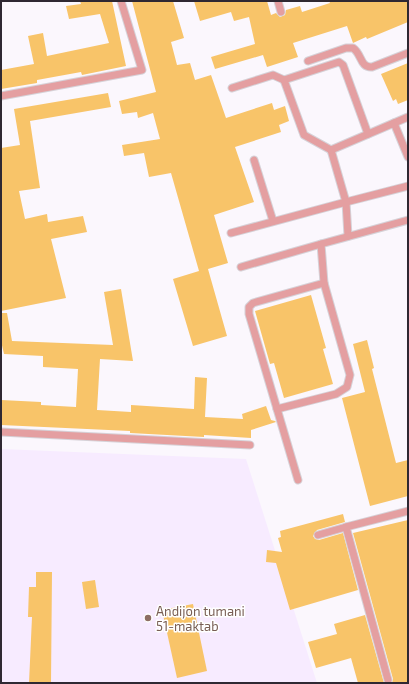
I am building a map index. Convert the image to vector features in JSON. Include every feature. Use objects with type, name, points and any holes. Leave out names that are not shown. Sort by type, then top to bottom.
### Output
[{"type":"lane","points":[[1,96],[142,70],[121,1]]},
{"type":"lane","points":[[278,1],[281,12]]},
{"type":"lane","points":[[308,61],[346,48],[354,48],[358,51],[363,65],[367,68],[372,68],[408,53]]},
{"type":"lane","points":[[284,80],[340,62],[343,65],[368,134]]},
{"type":"lane","points":[[232,88],[273,74],[284,80],[304,135],[331,150],[346,202],[348,236]]},
{"type":"lane","points":[[331,150],[408,117]]},
{"type":"lane","points":[[394,123],[408,157]]},
{"type":"lane","points":[[254,160],[273,222]]},
{"type":"lane","points":[[231,233],[408,186]]},
{"type":"lane","points":[[241,266],[408,220]]},
{"type":"lane","points":[[277,409],[336,394],[347,387],[350,375],[324,283],[320,244]]},
{"type":"lane","points":[[298,480],[249,314],[249,307],[253,303],[324,283]]},
{"type":"lane","points":[[1,432],[250,446]]},
{"type":"lane","points":[[318,535],[408,511]]},
{"type":"lane","points":[[346,527],[388,680]]},
{"type":"shaded area","name":"Andijon tumani 51-maktab","points":[[1,449],[246,459],[317,683],[1,683]]},
{"type":"building","points":[[80,1],[112,1],[126,66],[82,75],[81,72],[37,80],[37,83],[1,89],[1,70],[34,64],[28,36],[43,33],[47,56],[109,43],[100,14],[69,19],[66,6],[81,4]]},
{"type":"building","points":[[132,1],[173,1],[184,38],[171,42],[177,65],[190,63],[195,80],[211,75],[226,118],[272,103],[274,110],[285,106],[289,121],[279,125],[281,132],[235,147],[254,202],[214,215],[228,263],[208,269],[227,336],[193,346],[173,279],[199,271],[171,173],[149,177],[144,153],[124,156],[122,145],[160,139],[153,113],[138,118],[137,112],[122,114],[119,101],[156,92]]},
{"type":"building","points":[[194,1],[267,1],[271,15],[276,13],[280,17],[285,15],[286,10],[300,6],[302,12],[330,3],[329,1],[408,1],[408,22],[367,39],[366,37],[353,43],[347,26],[293,43],[298,57],[267,67],[263,55],[215,69],[211,57],[255,44],[249,17],[234,21],[231,12],[200,21]]},
{"type":"building","points":[[408,63],[408,100],[398,104],[396,99],[393,101],[381,74]]},
{"type":"building","points":[[108,93],[111,107],[30,121],[40,188],[19,191],[25,219],[47,214],[48,222],[83,216],[87,232],[51,239],[66,298],[1,311],[1,148],[20,145],[14,109]]},
{"type":"building","points":[[121,289],[133,361],[100,359],[97,410],[131,412],[131,405],[194,409],[195,377],[207,378],[205,417],[243,419],[242,414],[266,406],[271,420],[276,422],[251,430],[251,438],[204,435],[204,437],[130,433],[130,431],[1,425],[1,400],[41,402],[41,405],[76,407],[78,369],[43,367],[43,356],[4,354],[1,341],[1,313],[7,313],[12,341],[113,345],[104,292]]},
{"type":"building","points":[[311,295],[326,348],[323,349],[333,384],[284,398],[274,363],[270,364],[255,311]]},
{"type":"building","points":[[367,340],[374,368],[372,369],[396,463],[408,460],[408,496],[370,506],[342,398],[365,392],[353,344]]},
{"type":"building","points":[[343,514],[345,522],[317,530],[313,536],[315,539],[319,540],[343,533],[358,590],[290,610],[276,563],[266,562],[267,550],[282,552],[278,538],[281,537],[280,531]]},
{"type":"building","points":[[408,520],[408,683],[392,683],[393,679],[353,533]]},
{"type":"building","points":[[36,572],[52,572],[51,683],[29,683],[32,617],[28,617],[29,587],[36,587]]},
{"type":"building","points":[[95,580],[99,607],[86,609],[82,582]]},
{"type":"building","points":[[193,604],[207,671],[177,678],[162,610]]},
{"type":"building","points":[[365,615],[384,683],[358,683],[351,658],[316,668],[308,642],[337,634],[334,624]]},
{"type":"place","name":"Andijon tumani 51-maktab","points":[[148,618]]}]
